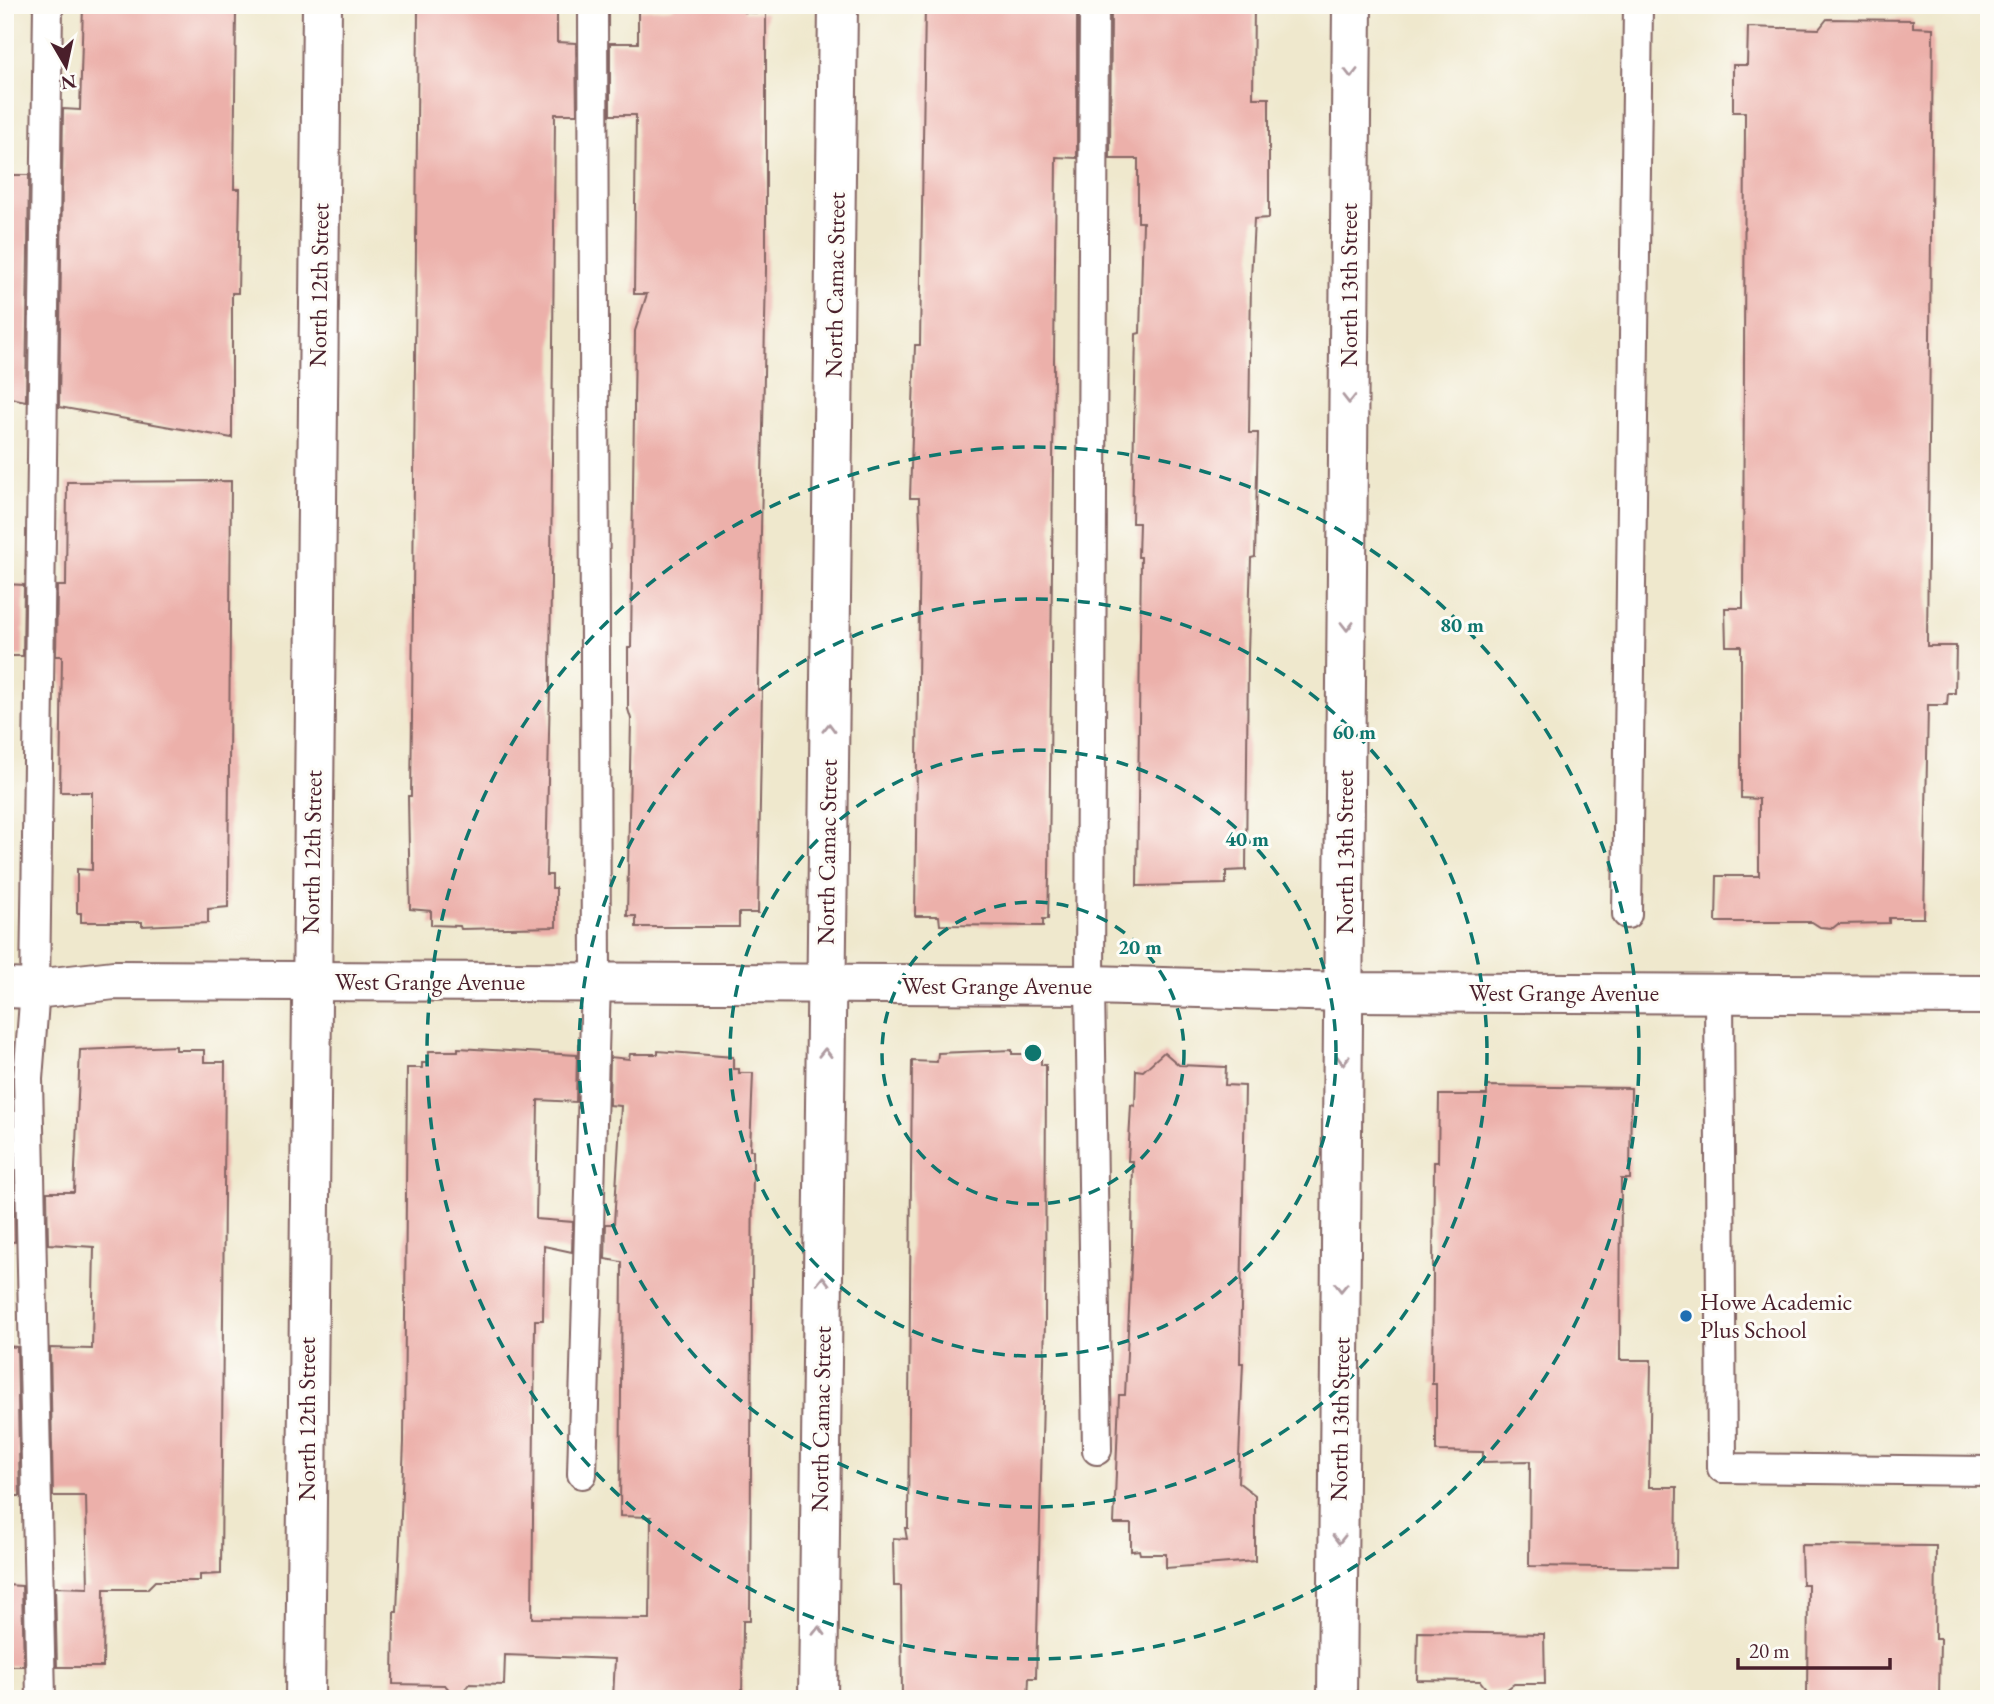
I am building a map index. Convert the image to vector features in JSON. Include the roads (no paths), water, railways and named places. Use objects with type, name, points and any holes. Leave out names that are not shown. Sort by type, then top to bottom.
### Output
[{"type":"street","name":"North 12th Street","points":[[305,1699],[322,5]]},
{"type":"street","name":"North Camac Street","points":[[818,1699],[838,5]]},
{"type":"street","name":"North 13th Street","points":[[1337,1699],[1352,5]]},
{"type":"street","name":"West Grange Avenue","points":[[20,988],[114,980],[826,986],[1090,985],[1344,992],[1989,995]]},
{"type":"lane","points":[[41,1699],[29,1079],[20,988],[48,5]]},
{"type":"lane","points":[[582,1474],[596,982],[593,5]]},
{"type":"lane","points":[[1094,5],[1090,985],[1097,1450]]},
{"type":"lane","points":[[1627,914],[1638,5]]},
{"type":"lane","points":[[1719,993],[1722,1468],[1989,1471]]},
{"type":"place","name":"Howe Academic Plus School","points":[[1686,1316]]}]
